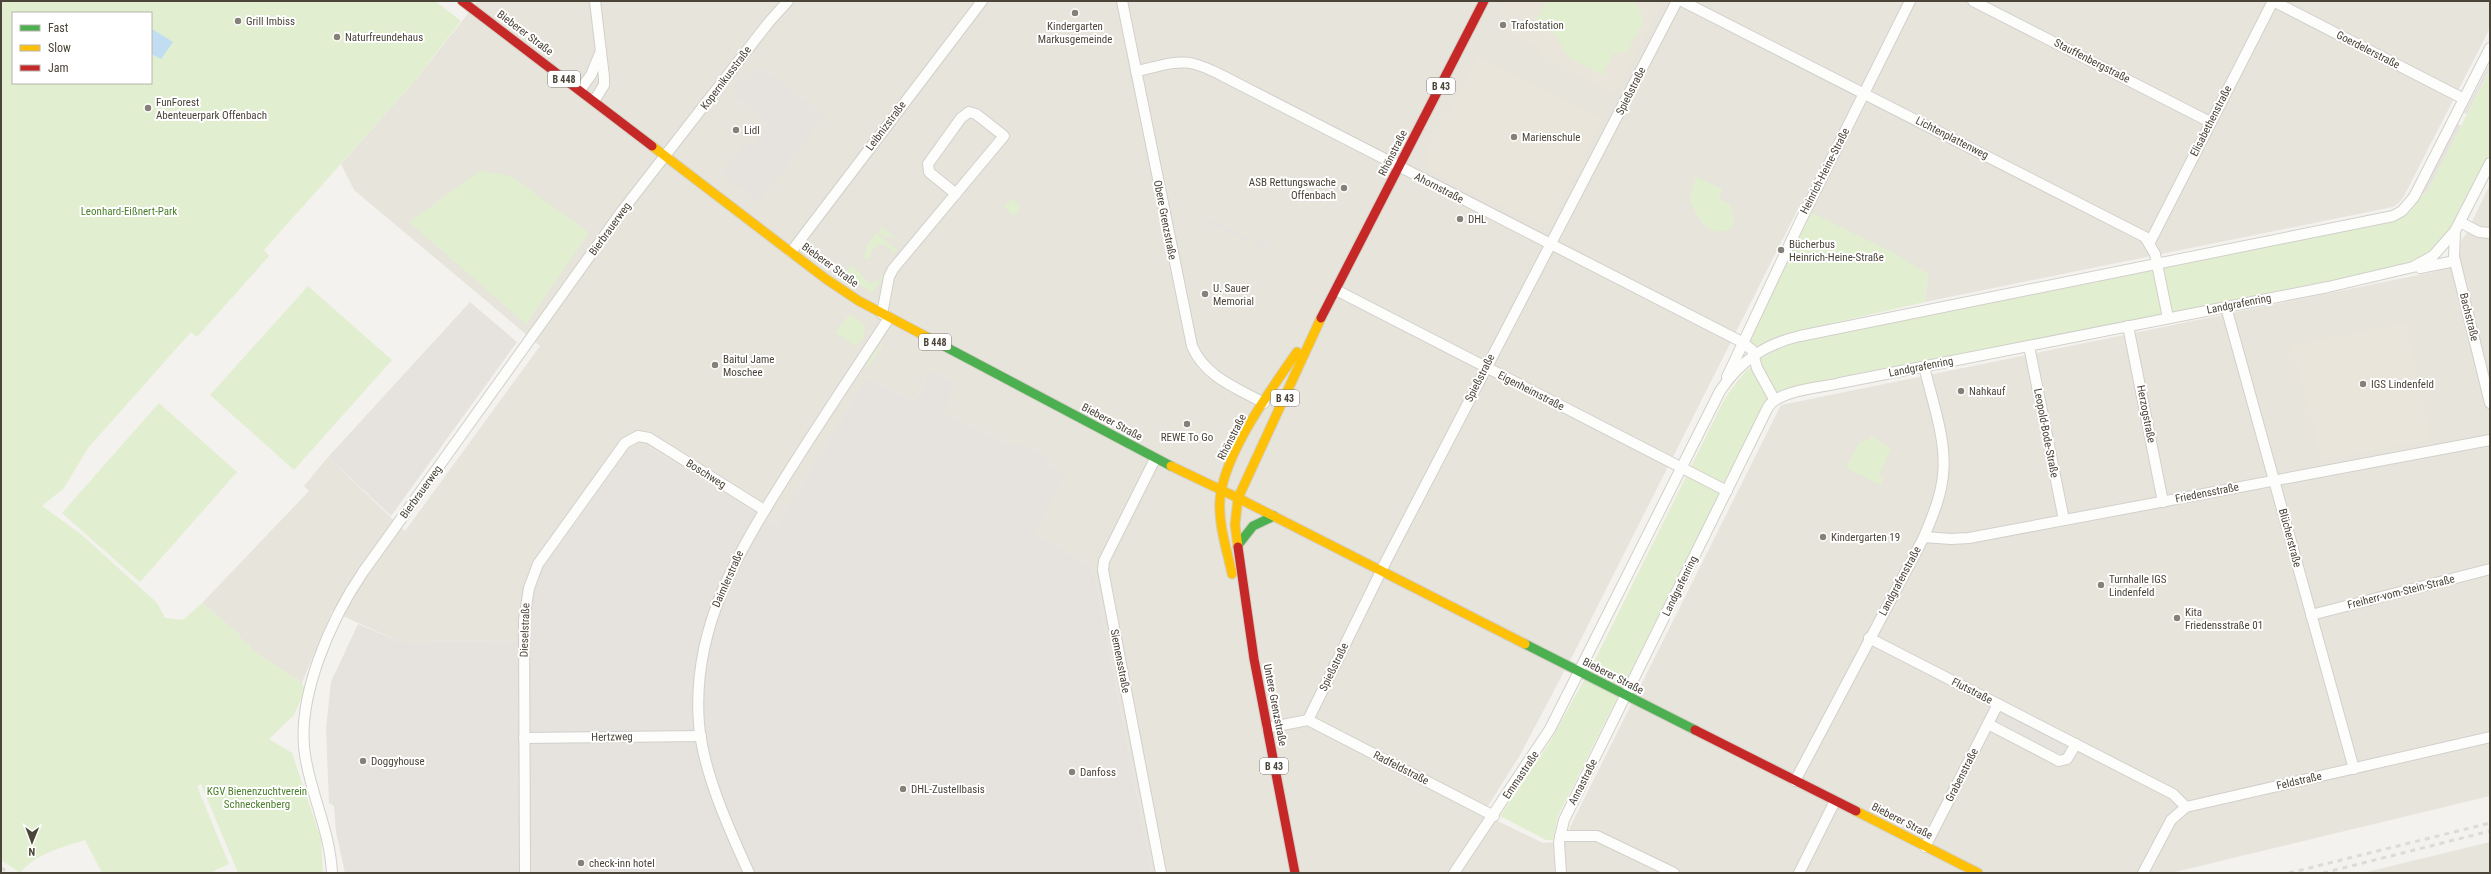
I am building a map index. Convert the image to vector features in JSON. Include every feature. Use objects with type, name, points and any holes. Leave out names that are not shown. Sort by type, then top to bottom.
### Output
[{"type":"main road","name":"Bieberer Straße","points":[[462,1],[842,290],[885,316],[1155,459],[1222,490]]},
{"type":"main road","name":"Rhönstraße","points":[[1238,498],[1322,316],[1484,1]]},
{"type":"main road","name":"Rhönstraße","points":[[1222,490],[1226,476],[1264,402],[1322,316]]},
{"type":"main road","name":"B 448","points":[[1222,490],[1238,498]]},
{"type":"main road","name":"Untere Grenzstraße","points":[[1222,490],[1220,504],[1222,524],[1235,588],[1254,659]]},
{"type":"main road","name":"Bieberer Straße","points":[[1238,498],[1579,673],[1925,846],[1966,870],[1978,873]]},
{"type":"main road","name":"Untere Grenzstraße","points":[[1238,498],[1235,525],[1254,659],[1295,873]]},
{"type":"main road","points":[[1238,544],[1251,526],[1260,520],[1274,516]]},
{"type":"street","points":[[594,1],[604,85],[594,101]]},
{"type":"street","name":"Kopernikusstraße","points":[[666,157],[769,22],[788,1]]},
{"type":"street","name":"Leibnizstraße","points":[[791,252],[982,1]]},
{"type":"street","name":"Obere Grenzstraße","points":[[1122,1],[1192,346],[1204,367],[1213,375],[1264,402]]},
{"type":"street","name":"Spießstraße","points":[[1308,720],[1381,571],[1677,1]]},
{"type":"street","name":"Lichtenplattenweg","points":[[1682,1],[2136,233],[2150,242]]},
{"type":"street","name":"Heinrich-Heine-Straße","points":[[1742,342],[1910,1]]},
{"type":"street","name":"Stauffenbergstraße","points":[[1973,1],[2210,122]]},
{"type":"street","name":"Elisabethenstraße","points":[[2150,242],[2273,1]]},
{"type":"street","name":"Goerdelerstraße","points":[[2273,1],[2464,99]]},
{"type":"street","points":[[1725,384],[1754,354],[1778,342],[1800,336],[2398,214],[2414,198],[2490,48]]},
{"type":"street","points":[[580,90],[593,71],[600,51]]},
{"type":"street","name":"Ahornstraße","points":[[1136,71],[1182,61],[1200,64],[1550,245],[1742,342],[1751,348],[1757,368],[1774,399]]},
{"type":"street","name":"Daimlerstraße","points":[[749,873],[714,783],[701,736],[699,712],[700,674],[712,619],[730,570],[764,510],[885,316],[893,268],[956,194],[1004,136],[976,114],[969,112],[961,118],[928,164],[929,172],[956,194]]},
{"type":"street","name":"Bierbrauerweg","points":[[332,873],[328,840],[306,760],[304,732],[311,690],[338,613],[360,577],[618,218],[666,157]]},
{"type":"street","points":[[2490,163],[2458,226],[2490,233]]},
{"type":"street","name":"Bachstraße","points":[[2458,226],[2454,245],[2456,261],[2490,403]]},
{"type":"street","name":"Landgrafenring","points":[[2395,273],[2413,268],[2433,256],[2458,226]]},
{"type":"street","points":[[2150,242],[2157,263],[2168,318]]},
{"type":"street","name":"Landgrafenring","points":[[1626,696],[1768,407],[1774,399],[1785,395],[1924,366],[2456,261]]},
{"type":"street","name":"Eigenheimstraße","points":[[1336,290],[1727,491]]},
{"type":"street","name":"Blücherstraße","points":[[2226,307],[2354,769]]},
{"type":"street","name":"Herzogstraße","points":[[2128,326],[2163,502]]},
{"type":"street","points":[[1579,673],[1725,384],[1742,342]]},
{"type":"street","name":"Leopold-Bode-Straße","points":[[2029,346],[2064,520]]},
{"type":"street","name":"Landgrafenstraße","points":[[1795,781],[1869,638],[1924,537],[1938,502],[1944,462],[1924,366]]},
{"type":"street","name":"Dieselstraße","points":[[525,873],[524,620],[527,596],[533,573],[544,554],[625,443],[638,436],[649,438]]},
{"type":"street","name":"Boschweg","points":[[649,438],[764,510]]},
{"type":"street","name":"Friedensstraße","points":[[1924,537],[1951,540],[1969,538],[2490,440]]},
{"type":"street","name":"Siemensstraße","points":[[1155,459],[1104,561],[1103,570],[1161,873]]},
{"type":"street","name":"Freiherr-vom-Stein-Straße","points":[[2311,615],[2490,569]]},
{"type":"street","name":"Flutstraße","points":[[1869,638],[2173,794],[2186,808]]},
{"type":"street","name":"Emmastraße","points":[[1454,873],[1494,816],[1550,729],[1579,673]]},
{"type":"street","name":"Annastraße","points":[[1561,873],[1560,836],[1564,820],[1626,696]]},
{"type":"street","name":"Grabenstraße","points":[[1925,846],[1998,704]]},
{"type":"street","points":[[1267,728],[1308,720]]},
{"type":"street","name":"Radfeldstraße","points":[[1308,720],[1494,816]]},
{"type":"street","points":[[1988,724],[2059,761],[2067,759],[2076,744]]},
{"type":"street","name":"Hertzweg","points":[[524,738],[701,736]]},
{"type":"street","name":"Feldstraße","points":[[2143,873],[2171,820],[2186,808],[2490,737]]},
{"type":"street","points":[[1799,873],[1835,801]]},
{"type":"street","points":[[1560,836],[1597,836],[1674,873]]},
{"type":"shaded area","points":[[478,1],[2490,1],[2490,28],[2404,196],[2399,203],[2393,207],[1925,302],[1928,274],[1799,207],[1576,649],[1520,755],[1483,814],[1543,843],[1568,841],[1570,827],[1781,405],[2438,271],[2466,234],[2490,184],[2490,796],[2171,873],[1152,873],[1093,566],[1035,535],[1047,465],[1050,458],[1016,442],[1013,446],[941,413],[956,383],[925,382],[915,401],[867,377],[776,526],[649,447],[628,450],[552,553],[531,601],[530,641],[400,642],[332,611],[302,683],[259,655],[239,637],[240,635],[202,603],[309,491],[304,486],[328,457],[405,531],[540,346],[354,190],[341,164],[413,83]]},
{"type":"shaded area","points":[[1505,1],[1649,1],[1660,6],[1616,93],[1540,54],[1542,50],[1505,32],[1510,23],[1497,16]]},
{"type":"shaded area","name":"Marienschule","points":[[1477,56],[1602,119],[1549,224],[1541,226],[1487,198],[1486,201],[1432,171],[1426,164],[1426,155]]},
{"type":"shaded area","points":[[2490,63],[2490,69],[2467,114],[2464,113]]},
{"type":"shaded area","points":[[758,65],[824,116],[759,202],[721,174],[745,142],[751,146],[768,123],[734,96],[737,93],[732,89],[740,78],[745,82]]},
{"type":"shaded area","points":[[2458,124],[2461,126],[2426,193],[2420,195]]},
{"type":"shaded area","points":[[1208,218],[1252,240],[1250,243],[1207,223]]},
{"type":"shaded area","points":[[1258,238],[1270,244],[1267,249],[1255,244]]},
{"type":"shaded area","points":[[470,302],[517,342],[391,516],[328,457]]},
{"type":"shaded area","points":[[2406,323],[2431,439],[2320,460],[2315,431],[2291,346]]},
{"type":"shaded area","points":[[857,355],[859,356],[828,404],[826,402]]},
{"type":"shaded area","points":[[931,371],[956,383],[942,413],[1013,446],[1016,442],[1050,458],[1047,465],[1065,474],[1035,535],[1093,566],[1152,873],[345,873],[336,832],[334,806],[329,803],[326,729],[331,682],[358,624],[400,642],[530,641],[531,601],[543,567],[628,450],[642,446],[649,447],[776,526],[867,377],[915,401]]},
{"type":"shaded area","points":[[646,451],[653,456],[655,454],[674,465],[675,479],[705,498],[717,490],[744,506],[737,512],[739,520],[744,523],[718,571],[704,604],[692,598],[692,560],[673,560],[673,575],[634,574],[634,615],[533,616],[537,589],[549,565],[584,516],[591,521],[596,515],[589,509],[627,461],[634,466]]},
{"type":"shaded area","points":[[2002,712],[2066,744],[2068,747],[2064,754],[2060,755],[1997,723],[1995,718],[1998,713]]},
{"type":"shaded area","points":[[2490,842],[2490,873],[2363,873],[2391,866]]},
{"type":"green space","name":"Leonhard-Eißnert-Park","points":[[1,1],[435,1],[461,21],[413,83],[264,250],[269,256],[197,337],[191,332],[88,448],[64,488],[42,506],[82,535],[157,603],[165,618],[183,620],[202,603],[240,635],[239,637],[259,655],[302,683],[305,690],[294,715],[269,739],[292,753],[321,839],[323,873],[238,873],[201,784],[197,786],[229,864],[210,873],[102,873],[85,840],[59,848],[41,856],[20,873],[1,860]]},
{"type":"green space","points":[[1546,1],[1632,1],[1640,9],[1643,23],[1626,54],[1620,51],[1617,55],[1614,53],[1602,75],[1568,57],[1556,36],[1534,24]]},
{"type":"green space","points":[[2490,70],[2490,153],[2450,232],[2427,257],[2396,268],[1780,392],[1767,399],[1558,816],[1553,840],[1546,840],[1500,816],[1548,745],[1593,664],[1723,402],[1747,370],[1765,356],[1802,340],[2401,218],[2409,213],[2419,199],[2426,193]]},
{"type":"green space","points":[[480,171],[511,176],[589,233],[526,324],[409,222]]},
{"type":"green space","points":[[1696,177],[1722,189],[1719,199],[1730,205],[1733,218],[1733,224],[1729,230],[1721,231],[1708,228],[1703,224],[1695,212],[1689,199]]},
{"type":"green space","points":[[1012,198],[1021,207],[1014,216],[1004,207]]},
{"type":"green space","points":[[1810,212],[1894,253],[1928,274],[1925,302],[1807,329],[1774,339],[1760,346],[1751,344],[1749,340]]},
{"type":"green space","points":[[882,227],[908,247],[893,237],[885,237],[877,232]]},
{"type":"green space","points":[[876,233],[897,249],[894,254],[885,244],[883,246],[880,244],[870,252],[872,254],[868,259],[863,257],[861,260],[867,250],[865,248]]},
{"type":"green space","points":[[851,265],[871,284],[875,280],[877,282],[882,275],[880,273],[884,276],[872,293],[844,275]]},
{"type":"green space","points":[[308,286],[392,360],[294,470],[210,395]]},
{"type":"green space","points":[[849,315],[859,320],[863,325],[865,332],[864,337],[855,346],[835,332]]},
{"type":"green space","points":[[881,344],[883,345],[868,367],[866,365]]},
{"type":"green space","points":[[159,403],[237,472],[140,582],[62,513]]},
{"type":"green space","points":[[1871,436],[1891,449],[1879,475],[1883,479],[1880,485],[1848,469],[1847,465],[1860,442],[1869,440]]},
{"type":"water","points":[[152,29],[173,42],[161,59],[152,54]]},
{"type":"railway","points":[[2289,873],[2490,823]]},
{"type":"railway","points":[[2323,873],[2490,831]]},
{"type":"railway","points":[[1,868],[10,873]]},
{"type":"traffic: fast","points":[[927,337],[1171,466]]},
{"type":"traffic: fast","points":[[1238,545],[1253,526],[1274,516]]},
{"type":"traffic: fast","points":[[1525,644],[1695,730]]},
{"type":"traffic: slow","points":[[652,146],[826,279],[859,301],[927,337]]},
{"type":"traffic: slow","points":[[1238,547],[1235,525],[1238,498],[1321,318]]},
{"type":"traffic: slow","points":[[1232,574],[1220,518],[1220,499],[1223,481],[1239,442],[1250,422],[1297,352]]},
{"type":"traffic: slow","points":[[1171,466],[1238,498]]},
{"type":"traffic: slow","points":[[1238,498],[1525,644]]},
{"type":"traffic: slow","points":[[1856,811],[1978,873]]},
{"type":"traffic: jam","points":[[462,1],[652,146]]},
{"type":"traffic: jam","points":[[1321,318],[1484,1]]},
{"type":"traffic: jam","points":[[1238,547],[1254,659],[1295,873]]},
{"type":"traffic: jam","points":[[1695,730],[1856,811]]},
{"type":"place","name":"Kindergarten Markusgemeinde","points":[[1075,13]]},
{"type":"place","name":"Grill Imbiss","points":[[238,21]]},
{"type":"place","name":"Trafostation","points":[[1503,25]]},
{"type":"place","name":"Naturfreundehaus","points":[[337,37]]},
{"type":"place","name":"FunForest Abenteuerpark Offenbach","points":[[148,108]]},
{"type":"place","name":"Lidl","points":[[736,130]]},
{"type":"place","name":"Marienschule","points":[[1514,137]]},
{"type":"place","name":"ASB Rettungswache Offenbach","points":[[1344,188]]},
{"type":"place","name":"DHL","points":[[1460,219]]},
{"type":"place","name":"Bücherbus Heinrich-Heine-Straße","points":[[1781,250]]},
{"type":"place","name":"U. Sauer Memorial","points":[[1205,294]]},
{"type":"place","name":"Baitul Jame Moschee","points":[[715,365]]},
{"type":"place","name":"IGS Lindenfeld","points":[[2363,384]]},
{"type":"place","name":"Nahkauf","points":[[1961,391]]},
{"type":"place","name":"REWE To Go","points":[[1187,424]]},
{"type":"place","name":"Kindergarten 19","points":[[1823,537]]},
{"type":"place","name":"Turnhalle IGS Lindenfeld","points":[[2101,585]]},
{"type":"place","name":"Kita Friedensstraße 01","points":[[2177,618]]},
{"type":"place","name":"Doggyhouse","points":[[363,761]]},
{"type":"place","name":"Danfoss","points":[[1072,772]]},
{"type":"place","name":"DHL-Zustellbasis","points":[[903,789]]},
{"type":"place","name":"check-inn hotel","points":[[581,863]]},
{"type":"park label","name":"KGV Bienenzuchtverein Schneckenberg","points":[[257,797]]}]
